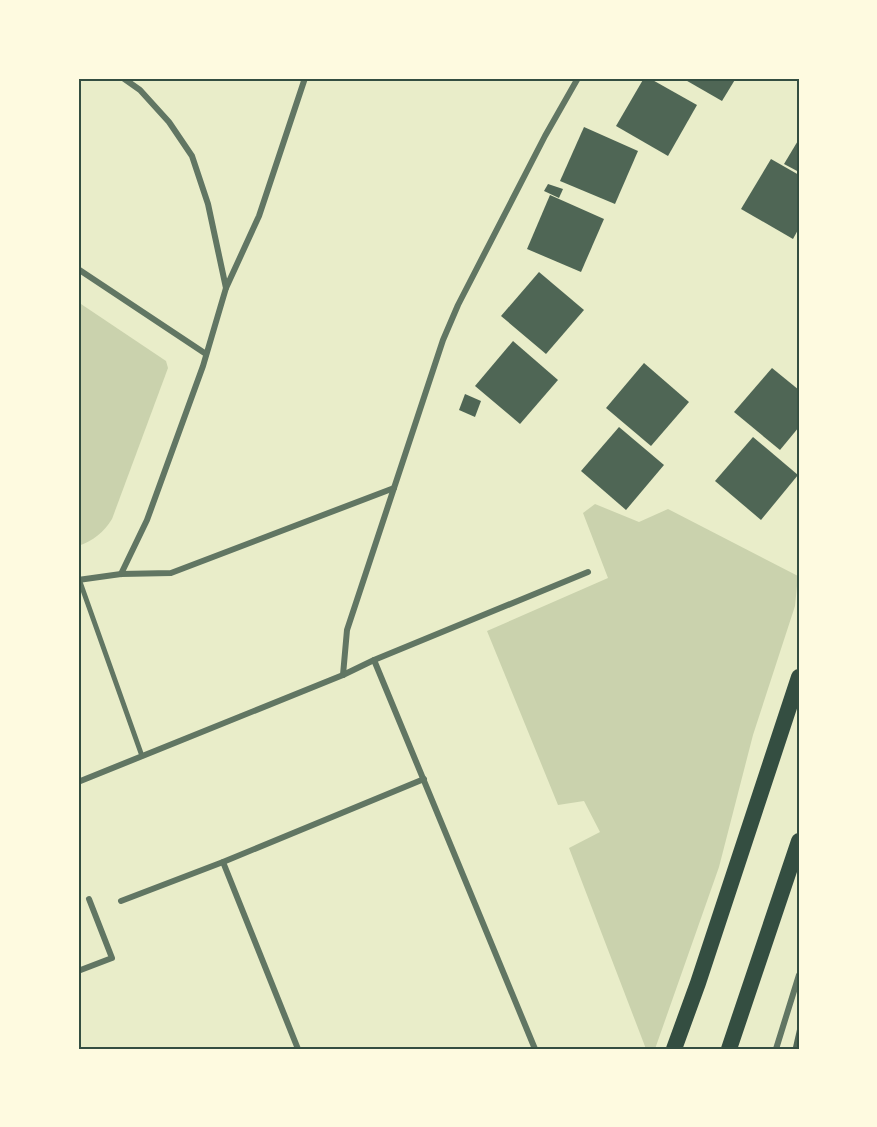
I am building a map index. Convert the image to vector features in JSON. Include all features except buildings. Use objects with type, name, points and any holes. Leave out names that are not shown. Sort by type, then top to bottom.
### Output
[{"type":"highway","points":[[674,1049],[799,677]]},
{"type":"highway","points":[[729,1049],[799,841]]},
{"type":"street","points":[[123,78],[140,90],[170,122],[192,156],[208,204],[226,288]]},
{"type":"street","points":[[121,574],[147,520],[206,354],[226,288],[259,216],[305,78]]},
{"type":"street","points":[[343,675],[347,630],[443,340],[458,305],[545,136],[578,78]]},
{"type":"street","points":[[78,269],[206,354]]},
{"type":"street","points":[[142,756],[79,580],[121,574],[171,573],[394,488]]},
{"type":"street","points":[[78,782],[343,675],[374,660],[588,572]]},
{"type":"street","points":[[374,660],[535,1049]]},
{"type":"street","points":[[121,901],[223,862],[424,779]]},
{"type":"street","points":[[223,862],[298,1049]]},
{"type":"street","points":[[78,971],[112,958],[88,899]]},
{"type":"street","points":[[776,1049],[799,975]]},
{"type":"green space","points":[[78,302],[166,361],[168,368],[112,519],[98,536],[78,546]]},
{"type":"green space","points":[[595,504],[639,522],[668,509],[798,576],[795,606],[753,735],[719,867],[655,1049],[646,1049],[569,848],[600,832],[584,801],[558,805],[487,631],[608,578],[583,513]]}]
